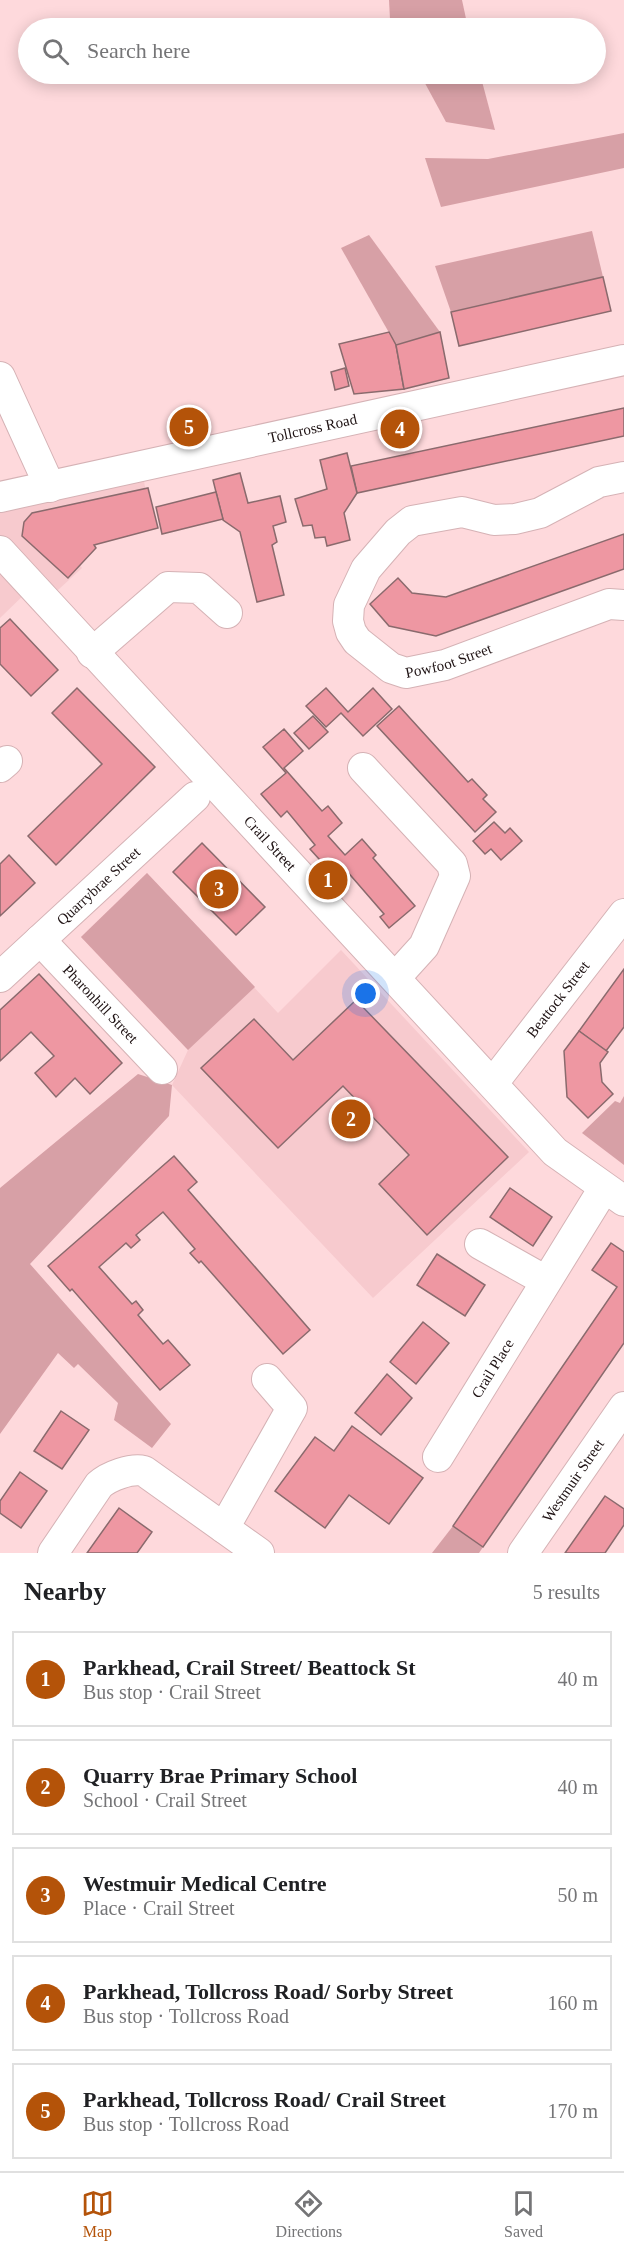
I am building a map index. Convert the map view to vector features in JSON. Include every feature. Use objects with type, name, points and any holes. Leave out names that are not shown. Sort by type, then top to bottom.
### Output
[{"type":"street","name":"Tollcross Road","points":[[0,497],[624,360]]},
{"type":"street","points":[[0,377],[50,487]]},
{"type":"street","name":"Powfoot Street","points":[[624,477],[599,482],[540,513],[515,519],[494,520],[462,512],[412,521],[398,532],[366,569],[349,605],[348,621],[357,641],[391,668],[406,673],[445,665],[609,604],[624,605]]},
{"type":"street","name":"Crail Street","points":[[4,564],[92,653],[555,1152],[614,1195]]},
{"type":"street","points":[[92,653],[168,587],[199,588],[227,613]]},
{"type":"street","points":[[363,768],[452,864],[456,876],[424,946],[395,978]]},
{"type":"street","name":"Quarrybrae Street","points":[[0,977],[195,797]]},
{"type":"street","name":"Beattock Street","points":[[493,1083],[624,914]]},
{"type":"street","name":"Pharonhill Street","points":[[40,940],[162,1069]]},
{"type":"street","name":"Crail Place","points":[[438,1457],[546,1281],[614,1195]]},
{"type":"street","points":[[480,1244],[546,1281]]},
{"type":"street","points":[[224,1528],[292,1408],[267,1379]]},
{"type":"street","name":"Westmuir Street","points":[[523,1553],[624,1407]]},
{"type":"street","points":[[53,1553],[99,1485],[105,1480],[138,1470],[144,1471],[259,1553]]},
{"type":"shaded area","points":[[389,0],[462,0],[466,18],[390,18]]},
{"type":"shaded area","points":[[425,84],[483,84],[495,130],[446,122]]},
{"type":"shaded area","points":[[624,133],[624,168],[441,207],[425,158],[488,159]]},
{"type":"shaded area","points":[[592,231],[603,277],[451,312],[435,266]]},
{"type":"shaded area","points":[[369,235],[440,332],[396,345],[341,248]]},
{"type":"shaded area","points":[[141,464],[151,521],[58,540],[82,568],[47,600],[33,586],[0,618],[0,497]]},
{"type":"shaded area","points":[[147,873],[278,1013],[341,950],[529,1152],[373,1298],[172,1085],[188,1050],[81,937]]},
{"type":"shaded area","points":[[147,873],[255,987],[188,1050],[81,937]]},
{"type":"shaded area","points":[[138,1074],[172,1085],[169,1116],[30,1264],[171,1424],[152,1448],[114,1420],[118,1403],[78,1364],[74,1368],[58,1353],[0,1434],[0,1188]]},
{"type":"shaded area","points":[[624,1096],[624,1165],[582,1133],[615,1101],[620,1103]]},
{"type":"shaded area","points":[[453,1526],[483,1547],[479,1553],[432,1553]]},
{"type":"building","points":[[603,277],[611,311],[459,346],[451,312]]},
{"type":"building","points":[[389,332],[396,345],[404,389],[354,394],[339,344]]},
{"type":"building","points":[[440,332],[449,378],[404,389],[396,345]]},
{"type":"building","points":[[345,368],[349,386],[335,390],[331,372]]},
{"type":"building","points":[[624,408],[624,436],[357,493],[351,466]]},
{"type":"building","points":[[347,453],[357,493],[344,513],[350,540],[327,546],[325,537],[315,538],[312,525],[303,526],[295,499],[327,489],[320,460]]},
{"type":"building","points":[[240,473],[248,503],[280,496],[286,522],[273,526],[277,542],[272,545],[284,595],[257,602],[240,532],[223,520],[213,480]]},
{"type":"building","points":[[148,488],[158,528],[94,545],[96,548],[68,578],[22,536],[24,522],[32,513]]},
{"type":"building","points":[[216,492],[223,519],[162,534],[156,507]]},
{"type":"building","points":[[624,534],[624,569],[436,636],[389,626],[370,604],[398,578],[412,593],[446,597]]},
{"type":"building","points":[[10,619],[58,670],[31,696],[0,664],[0,628]]},
{"type":"building","points":[[77,688],[155,767],[56,865],[28,836],[102,764],[52,713]]},
{"type":"building","points":[[326,688],[348,712],[373,688],[392,709],[363,736],[341,713],[326,727],[306,706]]},
{"type":"building","points":[[399,706],[468,782],[472,779],[487,795],[483,799],[496,812],[475,832],[377,726]]},
{"type":"building","points":[[313,716],[328,732],[309,749],[294,733]]},
{"type":"building","points":[[284,729],[303,751],[284,768],[322,811],[328,806],[342,823],[328,836],[345,855],[362,839],[376,855],[373,858],[415,906],[389,928],[380,917],[384,914],[339,862],[329,870],[310,849],[315,845],[287,811],[281,817],[261,794],[286,773],[263,747]]},
{"type":"building","points":[[494,822],[505,833],[510,828],[522,841],[501,860],[491,849],[485,854],[473,841]]},
{"type":"building","points":[[202,843],[265,907],[236,935],[173,872]]},
{"type":"building","points":[[9,855],[35,883],[0,916],[0,864]]},
{"type":"building","points":[[624,969],[624,1027],[606,1051],[579,1031]]},
{"type":"building","points":[[39,974],[122,1063],[90,1094],[75,1078],[56,1097],[35,1073],[54,1056],[31,1032],[0,1061],[0,1010]]},
{"type":"building","points":[[356,1000],[508,1157],[427,1235],[379,1184],[409,1155],[343,1086],[278,1148],[201,1068],[254,1019],[293,1060]]},
{"type":"building","points":[[579,1031],[608,1052],[600,1063],[602,1082],[613,1094],[588,1118],[567,1097],[564,1051]]},
{"type":"building","points":[[174,1156],[197,1182],[188,1190],[310,1330],[283,1354],[201,1261],[199,1263],[190,1253],[195,1249],[163,1212],[136,1235],[140,1240],[131,1248],[126,1243],[99,1267],[132,1304],[136,1301],[143,1310],[138,1315],[163,1344],[168,1340],[190,1365],[160,1390],[72,1289],[70,1291],[48,1266]]},
{"type":"building","points":[[510,1188],[552,1217],[533,1246],[490,1217]]},
{"type":"building","points":[[611,1243],[624,1252],[624,1343],[483,1547],[453,1526],[617,1287],[592,1270]]},
{"type":"building","points":[[437,1254],[485,1285],[465,1316],[417,1285]]},
{"type":"building","points":[[423,1322],[449,1343],[416,1384],[390,1362]]},
{"type":"building","points":[[387,1374],[412,1398],[381,1435],[355,1413]]},
{"type":"building","points":[[61,1411],[89,1430],[62,1469],[34,1451]]},
{"type":"building","points":[[352,1426],[423,1478],[389,1524],[349,1495],[325,1528],[275,1491],[315,1437],[334,1451]]},
{"type":"building","points":[[20,1472],[47,1491],[21,1528],[0,1513],[0,1501]]},
{"type":"building","points":[[605,1496],[624,1509],[624,1525],[605,1553],[565,1553]]},
{"type":"building","points":[[119,1508],[152,1532],[137,1553],[87,1553]]},
{"type":"place","name":"Parkhead, Tollcross Road/ Crail Street","points":[[189,427]]},
{"type":"place","name":"Parkhead, Tollcross Road/ Sorby Street","points":[[400,429]]},
{"type":"place","name":"Parkhead, Crail Street/ Beattock St","points":[[328,880]]},
{"type":"place","name":"Westmuir Medical Centre","points":[[219,889]]},
{"type":"place","name":"Quarry Brae Primary School","points":[[351,1119]]}]
